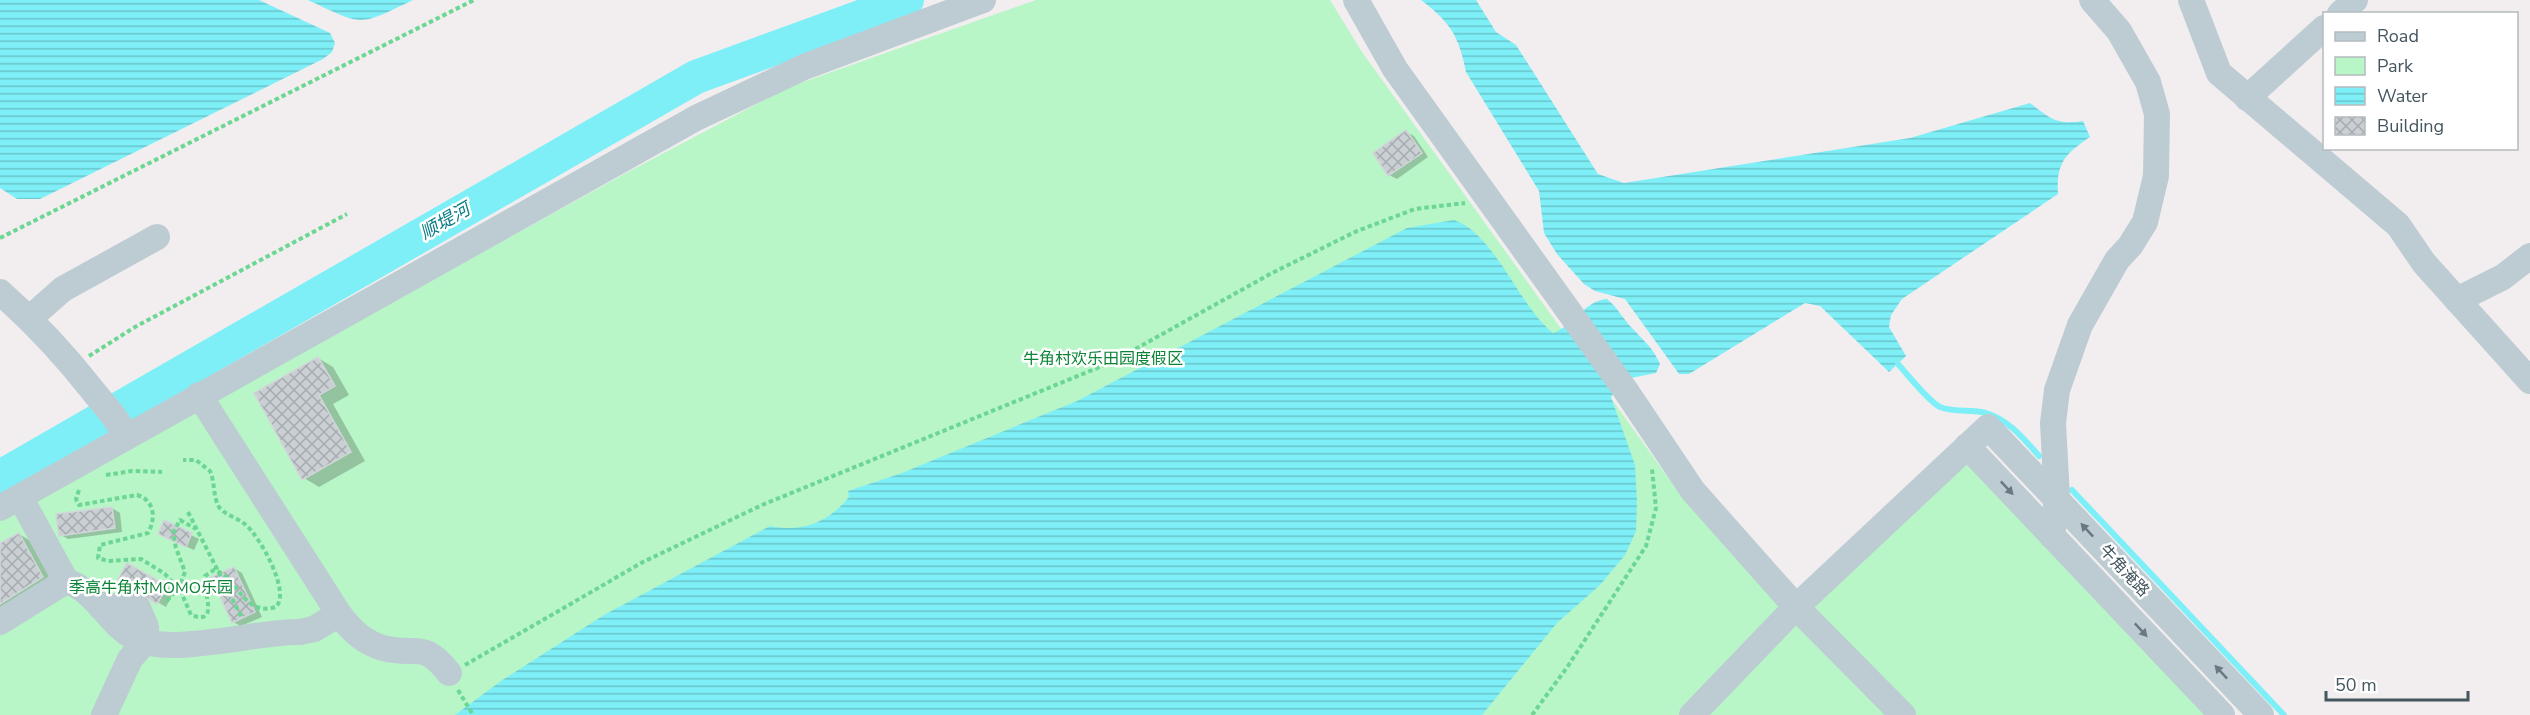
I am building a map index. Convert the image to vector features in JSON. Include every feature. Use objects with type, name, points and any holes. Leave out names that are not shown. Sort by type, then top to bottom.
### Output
[{"type":"street","points":[[339,614],[314,629],[172,644],[145,642],[123,630],[80,586],[66,581],[10,503],[123,430],[199,395],[696,118],[804,67],[983,0]]},
{"type":"street","points":[[1356,0],[1395,69],[1626,391],[1693,491],[1796,607],[1903,715]]},
{"type":"street","points":[[2052,536],[2057,498],[2053,423],[2057,390],[2085,317],[2117,260],[2130,246],[2145,222],[2156,176],[2157,114],[2148,82],[2119,31],[2092,0]]},
{"type":"street","points":[[2191,0],[2219,73],[2398,225],[2424,263],[2530,381]]},
{"type":"street","points":[[2342,12],[2355,0]]},
{"type":"street","points":[[2247,98],[2323,30]]},
{"type":"street","points":[[30,318],[63,289],[157,237]]},
{"type":"street","points":[[2457,300],[2503,277],[2530,256]]},
{"type":"street","points":[[0,292],[30,318],[72,365],[123,430]]},
{"type":"street","points":[[199,395],[339,614],[362,638],[382,648],[431,654],[449,673]]},
{"type":"street","name":"牛角淹路","points":[[2222,715],[1967,446],[1988,427],[2261,715]]},
{"type":"street","points":[[1692,715],[1796,607],[1967,446]]},
{"type":"street","points":[[0,622],[66,581]]},
{"type":"street","points":[[104,715],[130,660],[145,642]]},
{"type":"path","points":[[0,238],[474,0]]},
{"type":"path","points":[[473,715],[449,673],[643,562],[762,505],[1112,362],[1272,273],[1357,231],[1414,209],[1491,202]]},
{"type":"path","points":[[72,365],[135,327],[347,214]]},
{"type":"path","points":[[82,488],[78,492],[79,505],[137,495],[144,497],[150,503],[153,515],[148,533],[100,545],[98,558],[108,561],[141,560],[165,574],[181,592],[190,615],[202,617],[208,613],[210,608],[205,595],[204,576],[209,571],[218,571],[232,583],[246,602],[270,609],[281,602],[282,594],[273,565],[249,528],[221,510],[216,500],[213,479],[203,464],[183,460]]},
{"type":"path","points":[[1532,715],[1568,666],[1646,546],[1656,508],[1652,466]]},
{"type":"path","points":[[103,476],[132,471],[162,472]]},
{"type":"path","points":[[188,512],[251,636]]},
{"type":"path","points":[[167,600],[180,585],[185,572],[173,533],[180,520],[196,529]]},
{"type":"green space","name":"牛角村欢乐田园度假区","points":[[1036,0],[1330,0],[1362,52],[1685,501],[1795,623],[1965,461],[2206,715],[0,715],[0,519],[626,173],[789,87]]},
{"type":"water","points":[[0,0],[259,0],[330,33],[335,43],[332,52],[323,59],[40,199],[17,199],[0,188]]},
{"type":"water","points":[[308,0],[413,0],[381,15],[360,20],[340,15]]},
{"type":"water","points":[[1421,0],[1476,0],[1496,32],[1516,45],[1598,174],[1624,183],[1910,138],[2030,103],[2054,120],[2083,121],[2090,137],[2068,154],[2064,160],[2059,174],[2058,194],[1902,299],[1891,315],[1889,327],[1906,356],[1889,372],[1820,306],[1805,303],[1689,374],[1679,374],[1625,299],[1595,291],[1584,284],[1557,254],[1544,233],[1539,191],[1466,72],[1452,31],[1439,15]]},
{"type":"water","points":[[1454,220],[1469,228],[1482,240],[1540,321],[1553,333],[1567,325],[1592,304],[1607,299],[1648,345],[1660,364],[1656,373],[1626,379],[1611,397],[1635,465],[1636,531],[1625,555],[1600,585],[1557,623],[1482,715],[455,715],[501,681],[604,615],[770,526],[793,528],[814,524],[841,506],[849,497],[848,491],[902,473],[1077,401],[1407,228]]},
{"type":"building","points":[[1406,130],[1422,153],[1388,176],[1373,153]]},
{"type":"building","points":[[318,357],[335,386],[319,395],[351,452],[302,480],[254,393]]},
{"type":"building","points":[[112,507],[115,528],[59,536],[56,514]]},
{"type":"building","points":[[164,520],[192,533],[186,547],[158,534]]},
{"type":"building","points":[[19,533],[43,577],[0,604],[0,543]]},
{"type":"building","points":[[127,563],[168,586],[157,604],[117,581]]},
{"type":"building","points":[[234,567],[255,612],[232,623],[211,577]]},
{"type":"waterway","name":"顺堤河","points":[[0,477],[696,77],[907,0]]},
{"type":"waterway","points":[[1898,364],[1935,404],[1946,409],[1980,412],[1994,416],[2016,431],[2039,456]]},
{"type":"waterway","points":[[2072,490],[2284,715]]},
{"type":"park label","name":"季高牛角村MOMO乐园","points":[[151,587]]}]
